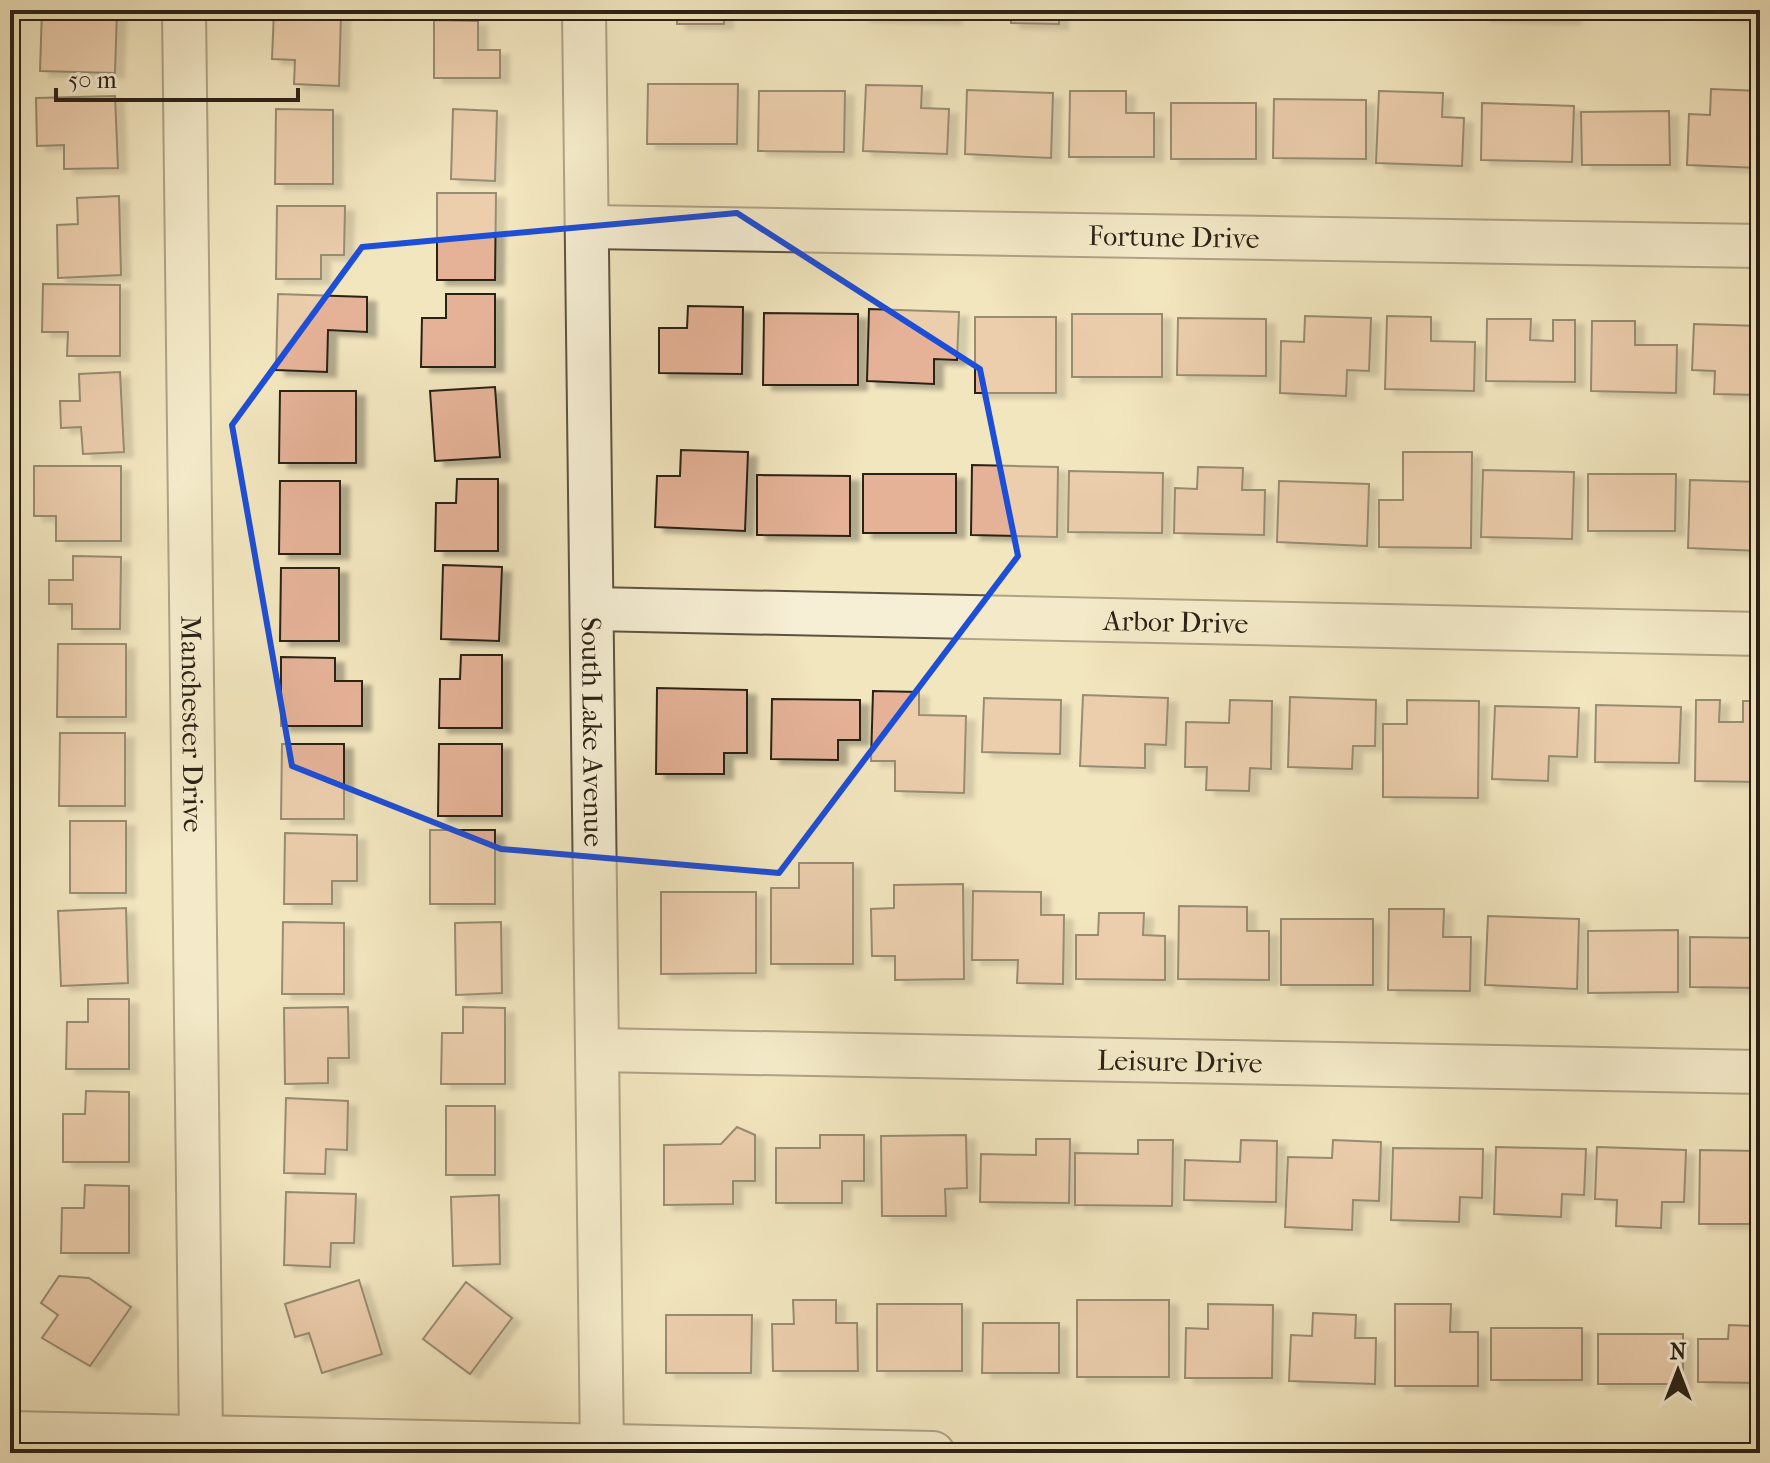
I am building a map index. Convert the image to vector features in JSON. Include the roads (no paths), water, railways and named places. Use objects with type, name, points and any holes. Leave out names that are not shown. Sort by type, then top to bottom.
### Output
[{"type":"street","name":"Manchester Drive","points":[[184,10],[201,1437]]},
{"type":"street","name":"South Lake Avenue","points":[[584,10],[594,609],[602,1450]]},
{"type":"street","name":"Fortune Drive","points":[[588,227],[1760,246]]},
{"type":"street","name":"Arbor Drive","points":[[594,609],[1760,634]]},
{"type":"street","name":"Leisure Drive","points":[[598,1050],[1760,1072]]},
{"type":"street","points":[[10,1433],[602,1450],[933,1453]]}]
